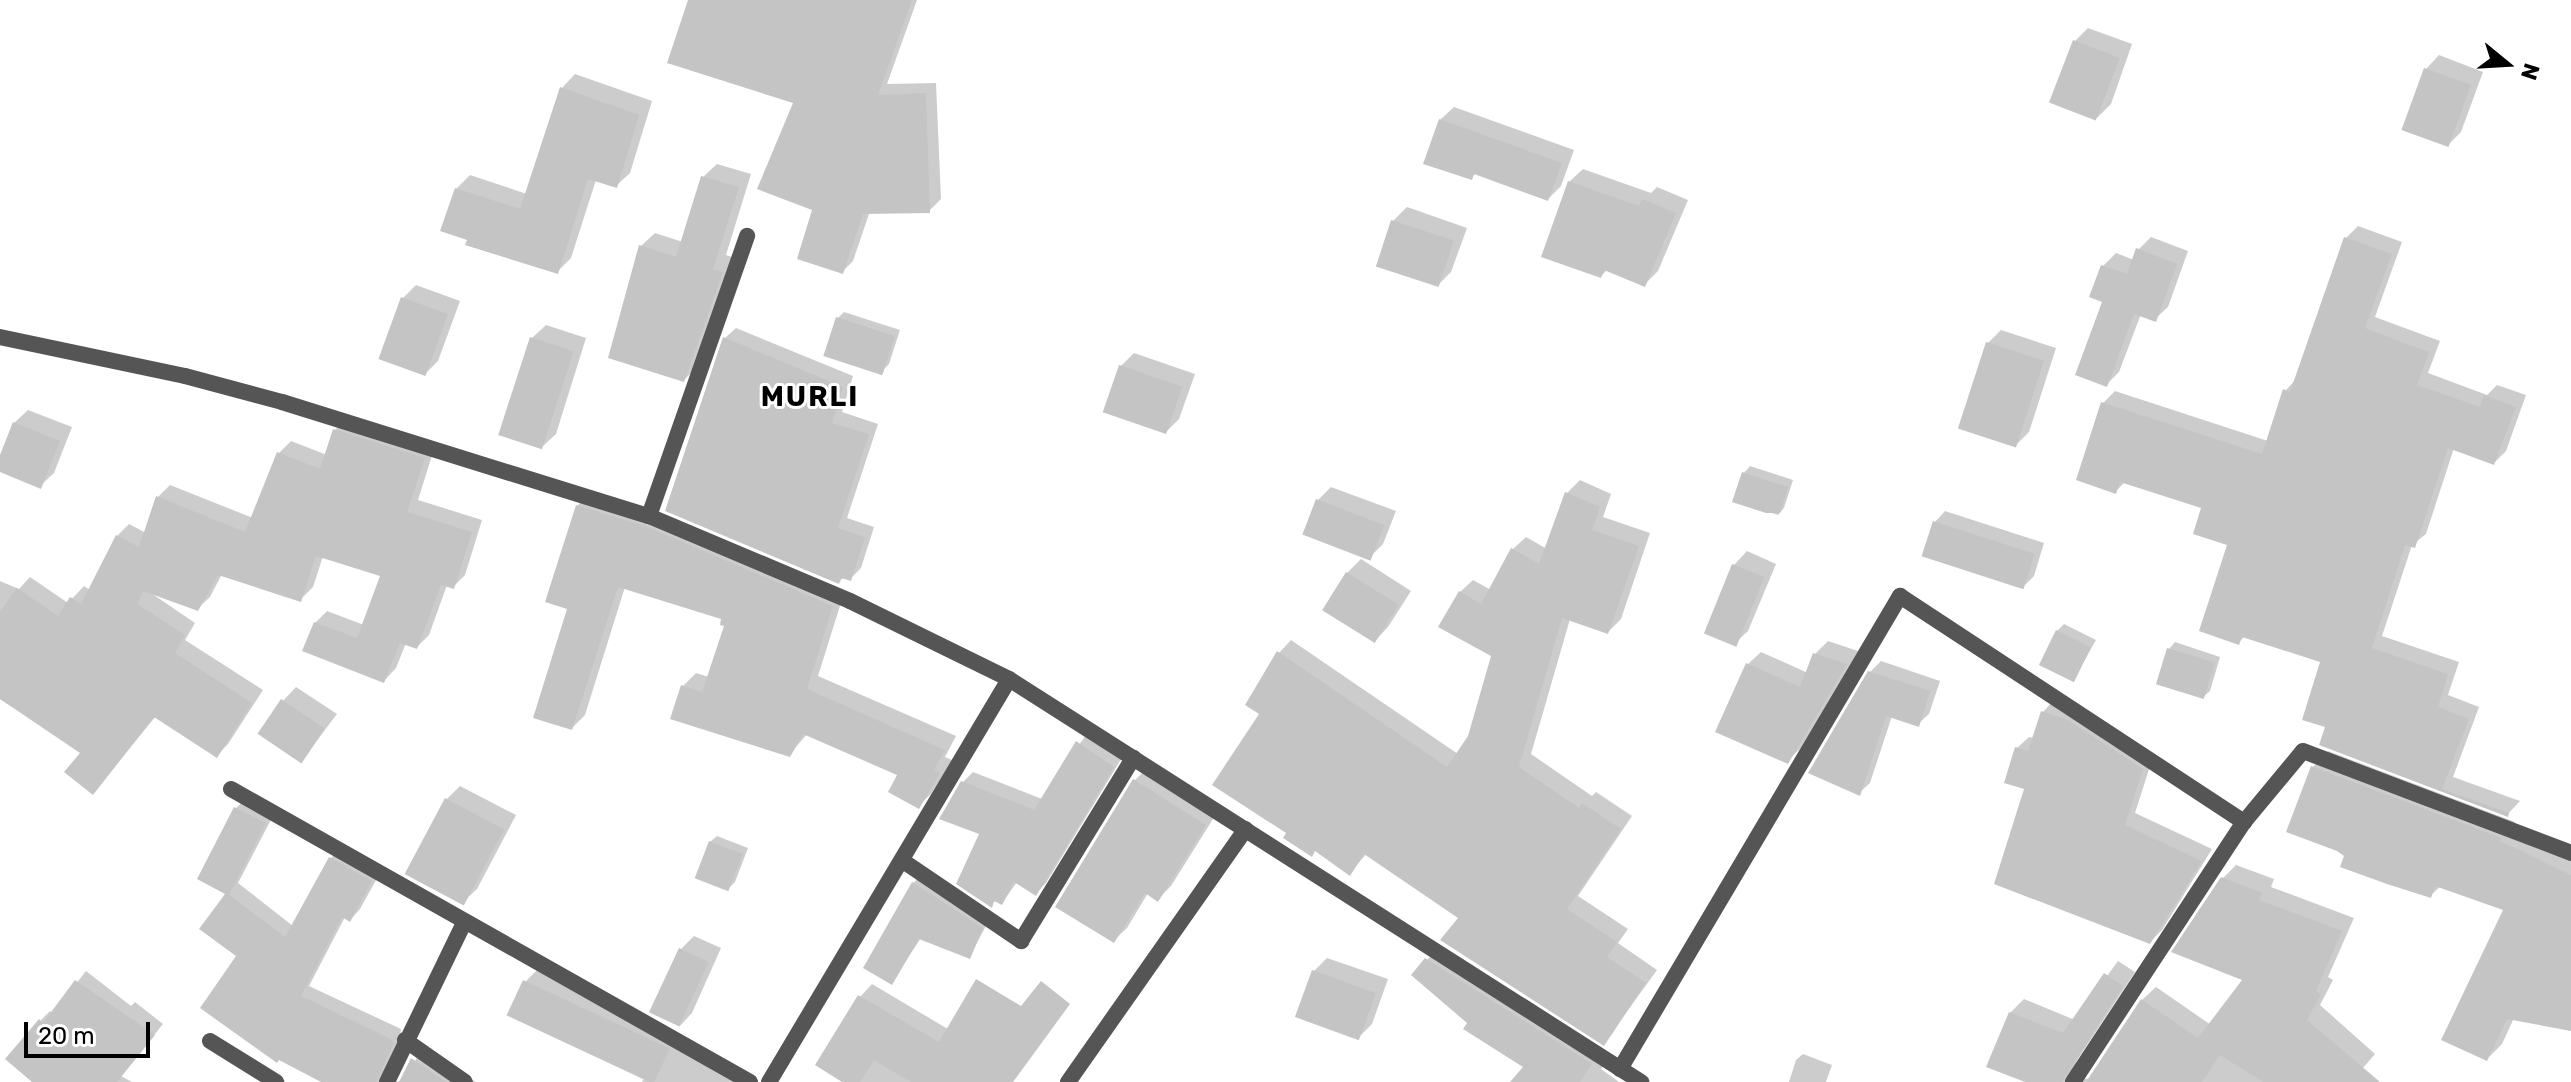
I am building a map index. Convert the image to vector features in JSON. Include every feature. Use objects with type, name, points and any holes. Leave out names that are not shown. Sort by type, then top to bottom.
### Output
[{"type":"street","points":[[649,516],[747,236]]},
{"type":"street","points":[[0,337],[185,376],[282,402],[649,516],[850,601],[1009,679],[1641,1082]]},
{"type":"street","points":[[1620,1069],[1900,596],[2244,822]]},
{"type":"street","points":[[769,1082],[1009,679]]},
{"type":"street","points":[[2073,1082],[2244,822],[2303,751],[2571,853]]},
{"type":"street","points":[[903,861],[1021,941],[1133,758]]},
{"type":"street","points":[[231,789],[750,1082]]},
{"type":"street","points":[[1068,1082],[1246,829]]},
{"type":"street","points":[[387,1082],[464,923]]},
{"type":"street","points":[[405,1040],[465,1082]]},
{"type":"street","points":[[210,1041],[276,1082]]},
{"type":"building","points":[[688,0],[912,0],[878,95],[926,93],[930,213],[863,214],[843,274],[797,259],[812,210],[757,189],[793,103],[667,63]]},
{"type":"building","points":[[2073,40],[2120,58],[2096,120],[2049,103]]},
{"type":"building","points":[[2424,68],[2471,85],[2448,147],[2401,130]]},
{"type":"building","points":[[560,87],[639,115],[617,188],[588,179],[558,274],[465,245],[467,240],[440,231],[455,188],[520,209]]},
{"type":"building","points":[[1439,119],[1562,163],[1548,201],[1474,174],[1472,180],[1423,164]]},
{"type":"building","points":[[701,176],[739,187],[713,269],[723,272],[684,382],[608,358],[639,245],[676,257]]},
{"type":"building","points":[[1568,181],[1639,206],[1642,199],[1676,213],[1645,287],[1604,270],[1601,278],[1541,257]]},
{"type":"building","points":[[1391,220],[1454,240],[1439,287],[1376,267]]},
{"type":"building","points":[[2344,237],[2392,254],[2365,328],[2429,352],[2417,385],[2480,407],[2484,395],[2516,407],[2494,465],[2448,448],[2415,548],[2405,545],[2372,648],[2448,674],[2438,707],[2469,719],[2442,789],[2509,813],[2508,817],[2319,745],[2325,727],[2302,720],[2320,662],[2242,637],[2239,645],[2199,631],[2227,545],[2193,534],[2201,508],[2120,482],[2116,494],[2076,480],[2101,402],[2262,454],[2283,389],[2290,392]]},
{"type":"building","points":[[2136,248],[2177,264],[2156,322],[2134,314],[2107,387],[2075,375],[2102,302],[2089,297],[2101,265],[2127,274]]},
{"type":"building","points":[[401,297],[448,314],[425,376],[378,359]]},
{"type":"building","points":[[836,317],[895,336],[882,375],[823,356]]},
{"type":"building","points":[[530,337],[574,351],[542,449],[498,435]]},
{"type":"building","points":[[723,337],[843,387],[832,423],[869,434],[838,528],[865,537],[851,581],[841,578],[839,584],[665,511]]},
{"type":"building","points":[[1986,342],[2044,361],[2016,447],[1958,429]]},
{"type":"building","points":[[1119,365],[1182,387],[1166,434],[1103,412]]},
{"type":"building","points":[[13,422],[60,441],[41,489],[0,472],[0,455]]},
{"type":"building","points":[[333,429],[425,458],[407,512],[472,532],[454,589],[441,585],[417,649],[400,643],[384,683],[302,651],[314,622],[357,638],[380,576],[316,556],[301,602],[218,575],[198,611],[143,591],[137,604],[185,635],[175,653],[252,703],[217,758],[154,717],[93,795],[64,772],[80,753],[0,699],[0,612],[17,588],[58,616],[70,597],[81,604],[116,535],[139,547],[156,496],[245,532],[277,452],[320,469]]},
{"type":"building","points":[[1742,472],[1788,487],[1780,513],[1766,513],[1732,502]]},
{"type":"building","points":[[1565,492],[1600,507],[1592,530],[1639,546],[1608,634],[1562,618],[1519,767],[1579,808],[1582,803],[1621,829],[1567,909],[1617,942],[1607,957],[1646,983],[1604,1046],[1440,940],[1458,918],[1364,854],[1350,876],[1315,851],[1312,857],[1283,838],[1286,833],[1212,785],[1259,714],[1245,705],[1277,651],[1447,767],[1468,736],[1491,656],[1438,627],[1459,591],[1481,604],[1511,548],[1539,564]]},
{"type":"building","points":[[1316,499],[1384,525],[1371,561],[1302,534]]},
{"type":"building","points":[[576,505],[645,526],[833,606],[807,689],[945,750],[934,770],[940,773],[919,809],[888,792],[897,775],[803,734],[790,757],[670,719],[681,685],[702,692],[724,626],[720,625],[721,619],[618,587],[572,730],[533,718],[567,609],[545,602]]},
{"type":"building","points":[[1933,521],[2035,554],[2023,589],[1922,556]]},
{"type":"building","points":[[1732,564],[1764,577],[1736,647],[1704,634]]},
{"type":"building","points":[[1346,572],[1399,605],[1375,643],[1322,610]]},
{"type":"building","points":[[2056,630],[2091,647],[2074,682],[2039,665]]},
{"type":"building","points":[[2167,648],[2215,663],[2204,699],[2156,684]]},
{"type":"building","points":[[1813,653],[1847,664],[1788,764],[1715,732],[1746,663],[1800,687]]},
{"type":"building","points":[[1868,671],[1930,691],[1919,727],[1886,716],[1860,796],[1808,773]]},
{"type":"building","points":[[281,699],[325,729],[301,763],[258,734]]},
{"type":"building","points":[[2041,711],[2068,720],[2143,769],[2125,825],[2202,861],[2150,944],[1994,884],[2024,789],[2004,783],[2015,747],[2028,751]]},
{"type":"building","points":[[1076,741],[1114,767],[1036,896],[1014,882],[1002,905],[994,901],[992,908],[956,884],[979,834],[939,819],[961,781],[1034,810]]},
{"type":"building","points":[[2311,766],[2501,838],[2500,841],[2571,875],[2571,1031],[2507,1019],[2487,1061],[2441,1040],[2503,910],[2435,886],[2431,898],[2387,884],[2340,867],[2344,856],[2337,851],[2286,832]]},
{"type":"building","points":[[1133,779],[1206,825],[1158,902],[1145,893],[1114,943],[1055,907]]},
{"type":"building","points":[[445,798],[504,829],[464,905],[405,874]]},
{"type":"building","points":[[234,807],[266,823],[229,895],[285,937],[329,857],[372,881],[350,922],[342,917],[301,996],[391,1039],[394,1043],[376,1082],[321,1082],[279,1060],[277,1063],[200,1008],[236,956],[199,929],[225,894],[197,879]]},
{"type":"building","points":[[709,841],[743,854],[728,891],[695,878]]},
{"type":"building","points":[[2221,877],[2262,893],[2259,900],[2342,931],[2316,991],[2321,994],[2307,1020],[2380,1082],[2263,1082],[2220,1055],[2202,1082],[2086,1082],[2141,999],[2198,1038],[2242,980],[2171,952]]},
{"type":"building","points":[[912,882],[983,928],[970,959],[919,939],[892,985],[863,968]]},
{"type":"building","points":[[679,948],[709,962],[679,1026],[649,1012]]},
{"type":"building","points":[[1425,958],[1592,1064],[1580,1082],[1510,1082],[1523,1067],[1463,1029],[1467,1023],[1411,975]]},
{"type":"building","points":[[1312,970],[1376,993],[1359,1040],[1295,1017]]},
{"type":"building","points":[[2104,973],[2123,986],[2062,1082],[2025,1082],[1986,1067],[2009,1012],[2063,1033]]},
{"type":"building","points":[[976,979],[1021,1006],[1041,981],[1070,1004],[1013,1082],[911,1082],[874,1060],[860,1082],[842,1082],[815,1065],[858,995],[939,1042]]},
{"type":"building","points":[[75,980],[155,1035],[117,1082],[32,1082],[5,1059],[39,1019],[43,1023]]},
{"type":"building","points":[[523,980],[670,1048],[654,1082],[649,1082],[507,1015]]},
{"type":"building","points":[[411,1058],[446,1082],[399,1082]]},
{"type":"district","name":"MURLI","points":[[810,397]]}]
